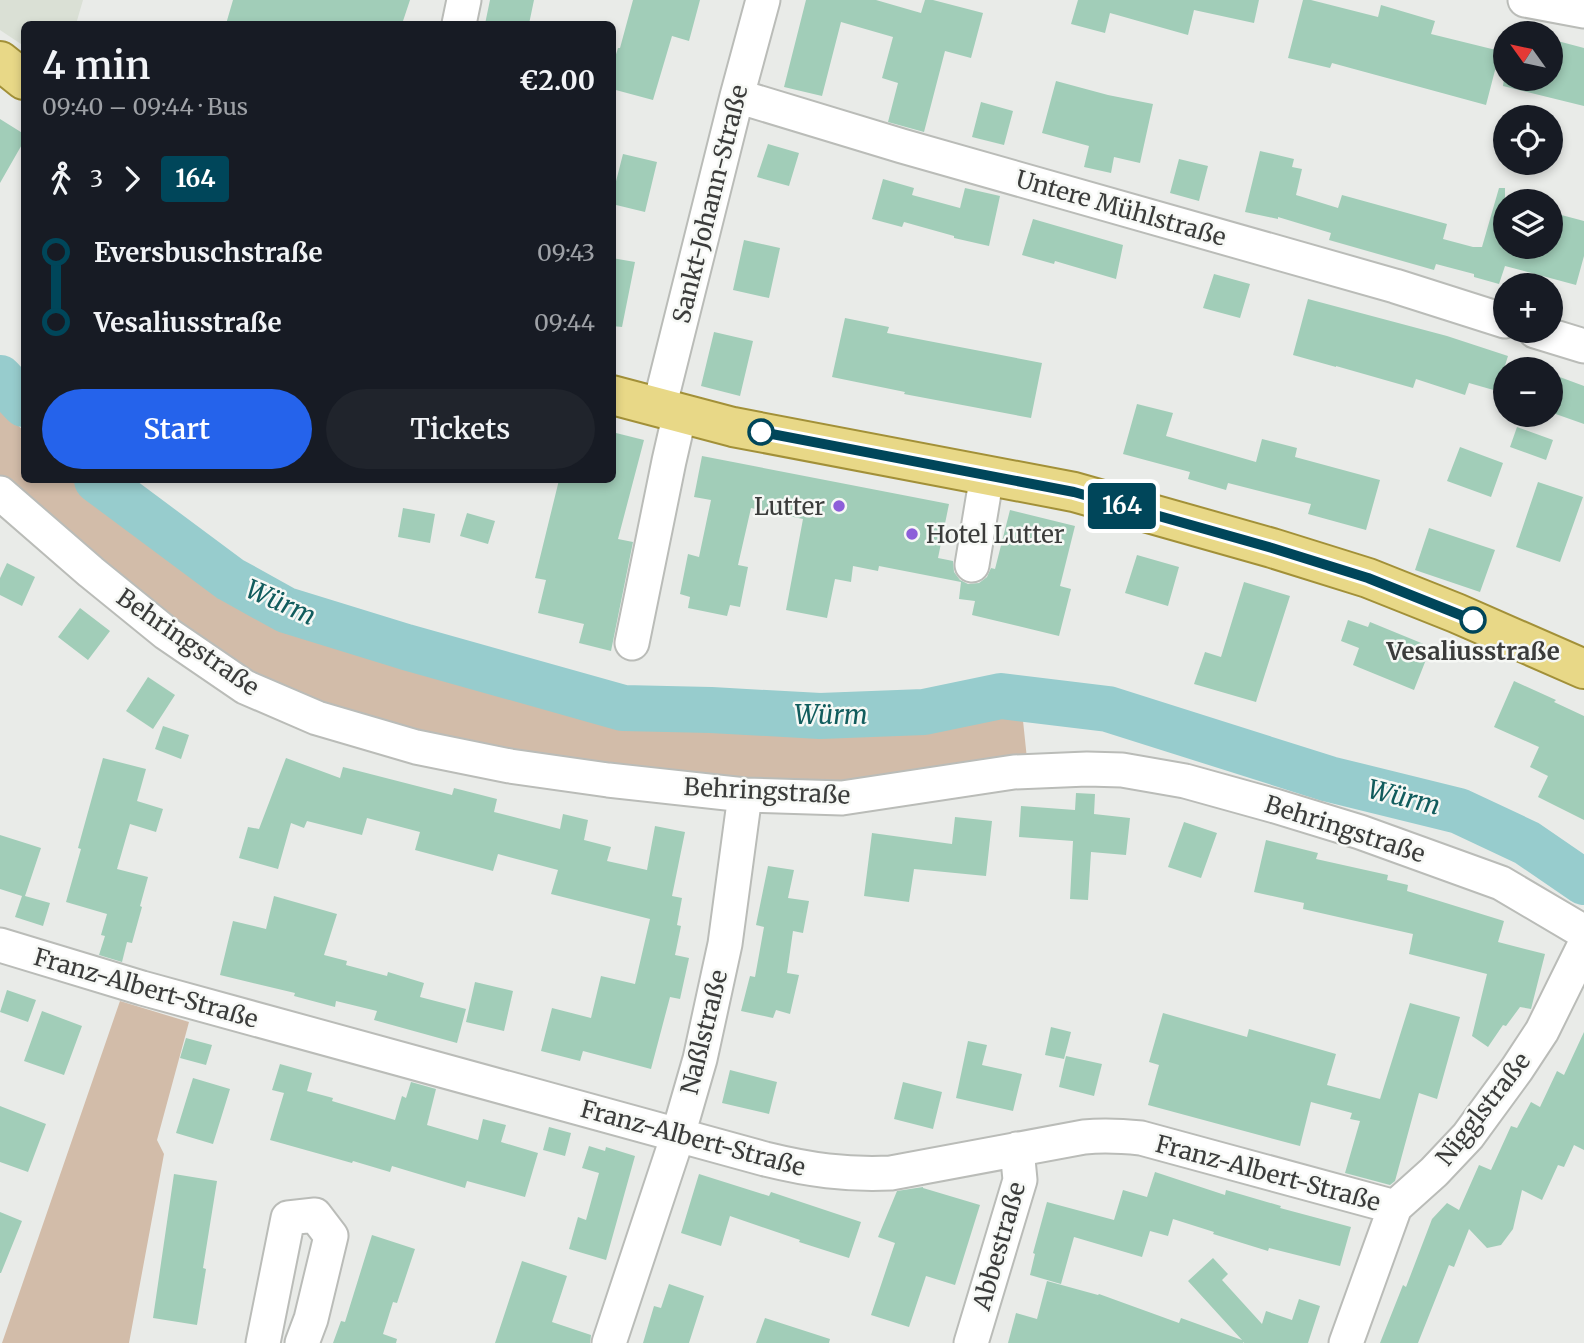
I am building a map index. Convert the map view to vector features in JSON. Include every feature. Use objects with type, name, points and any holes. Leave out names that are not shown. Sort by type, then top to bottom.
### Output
[{"type":"main road","points":[[0,61],[21,78]]},
{"type":"main road","points":[[616,396],[733,427],[1074,492],[1368,578],[1584,669]]},
{"type":"street","points":[[460,21],[464,0]]},
{"type":"street","name":"Sankt-Johann-Straße","points":[[632,643],[669,460],[670,410],[737,96],[763,0]]},
{"type":"street","points":[[1525,0],[1584,11]]},
{"type":"street","name":"Untere Mühlstraße","points":[[737,96],[902,146],[1358,275],[1493,317]]},
{"type":"street","points":[[1563,340],[1584,346]]},
{"type":"street","points":[[972,565],[987,475]]},
{"type":"street","name":"Behringstraße","points":[[0,493],[166,633],[245,687],[317,718],[416,747],[510,766],[745,795],[842,798],[1014,772],[1087,769],[1122,771],[1185,781],[1372,836],[1501,883],[1584,932]]},
{"type":"street","name":"Naßlstraße","points":[[610,1343],[700,1059],[725,944],[745,795]]},
{"type":"street","name":"Franz-Albert-Straße","points":[[0,945],[142,988],[803,1168],[834,1173],[891,1173],[1096,1136],[1141,1138],[1395,1207]]},
{"type":"street","name":"Nigglstraße","points":[[1346,1343],[1395,1207],[1434,1172],[1468,1136],[1517,1069],[1542,1031],[1584,946]]},
{"type":"street","name":"Abbestraße","points":[[971,1343],[1020,1181],[1017,1149]]},
{"type":"street","points":[[263,1343],[288,1218],[315,1215],[331,1236],[311,1319],[302,1343]]},
{"type":"shaded area","points":[[0,0],[83,0],[77,21],[21,21],[21,44],[0,30]]},
{"type":"shaded area","points":[[0,409],[21,428],[21,483],[82,483],[229,595],[318,639],[405,659],[592,721],[629,724],[723,722],[840,733],[938,730],[1022,711],[1027,759],[819,796],[589,767],[353,715],[186,640],[0,476]]},
{"type":"shaded area","points":[[120,1001],[189,1022],[157,1140],[164,1154],[129,1343],[2,1343]]},
{"type":"building","points":[[233,0],[410,0],[403,21],[227,21]]},
{"type":"building","points":[[490,0],[534,0],[530,21],[486,21]]},
{"type":"building","points":[[633,0],[700,0],[689,41],[672,36],[653,100],[616,90],[616,54]]},
{"type":"building","points":[[806,0],[876,0],[921,13],[925,0],[933,0],[983,13],[971,58],[945,51],[924,132],[888,122],[898,83],[882,78],[893,37],[841,22],[822,96],[784,87]]},
{"type":"building","points":[[1078,0],[1259,0],[1254,23],[1194,10],[1188,35],[1110,13],[1105,33],[1071,24]]},
{"type":"building","points":[[1303,0],[1378,17],[1381,5],[1435,21],[1431,34],[1493,49],[1493,78],[1486,105],[1332,63],[1330,68],[1288,58]]},
{"type":"building","points":[[1563,42],[1584,48],[1584,106],[1523,91],[1563,91]]},
{"type":"building","points":[[1056,81],[1153,104],[1140,163],[1114,157],[1111,173],[1084,167],[1089,146],[1042,133]]},
{"type":"building","points":[[981,102],[1013,111],[1004,145],[972,137]]},
{"type":"building","points":[[0,119],[21,132],[21,146],[0,183]]},
{"type":"building","points":[[768,144],[799,153],[789,186],[757,177]]},
{"type":"building","points":[[1260,151],[1294,159],[1292,167],[1302,169],[1296,195],[1338,208],[1342,195],[1447,224],[1443,239],[1473,247],[1482,247],[1493,209],[1493,259],[1563,259],[1563,215],[1584,221],[1584,256],[1576,285],[1563,282],[1563,273],[1531,273],[1505,266],[1503,273],[1493,273],[1493,282],[1474,277],[1474,274],[1436,264],[1434,270],[1329,240],[1331,233],[1278,217],[1245,212]]},
{"type":"building","points":[[623,154],[657,162],[645,212],[616,205],[616,181]]},
{"type":"building","points":[[1179,159],[1208,166],[1199,201],[1170,193]]},
{"type":"building","points":[[883,179],[914,188],[912,195],[960,208],[965,188],[1000,196],[989,246],[904,222],[902,227],[872,219]]},
{"type":"building","points":[[1033,219],[1123,245],[1116,279],[1055,261],[1054,264],[1022,255]]},
{"type":"building","points":[[744,240],[780,248],[769,298],[733,290]]},
{"type":"building","points":[[616,259],[635,262],[622,327],[616,326]]},
{"type":"building","points":[[1214,274],[1250,284],[1240,318],[1203,308]]},
{"type":"building","points":[[1308,299],[1447,336],[1508,356],[1493,357],[1493,390],[1469,383],[1465,395],[1416,379],[1413,388],[1293,355]]},
{"type":"building","points":[[845,318],[889,327],[887,333],[1042,363],[1031,418],[904,394],[905,392],[832,377]]},
{"type":"building","points":[[714,332],[753,341],[740,396],[701,386]]},
{"type":"building","points":[[1563,378],[1584,386],[1584,424],[1563,417]]},
{"type":"building","points":[[1137,404],[1173,413],[1166,436],[1256,462],[1262,439],[1297,448],[1295,457],[1380,480],[1366,530],[1308,514],[1311,504],[1228,483],[1226,490],[1188,479],[1190,472],[1123,454]]},
{"type":"building","points":[[1517,427],[1553,440],[1546,460],[1510,447]]},
{"type":"building","points":[[616,433],[644,440],[618,539],[633,542],[611,651],[579,643],[584,624],[538,613],[546,580],[535,578],[558,483],[616,483]]},
{"type":"building","points":[[1460,447],[1503,463],[1491,497],[1447,481]]},
{"type":"building","points":[[702,456],[949,504],[938,558],[953,561],[954,572],[960,580],[968,584],[979,583],[987,577],[991,568],[995,569],[1010,510],[1075,526],[1060,586],[1071,589],[1059,636],[972,615],[975,601],[959,599],[961,582],[879,566],[878,571],[853,566],[851,582],[835,579],[827,618],[786,610],[803,519],[751,508],[738,565],[748,567],[740,607],[730,605],[727,616],[688,608],[690,597],[680,594],[688,554],[699,557],[711,500],[694,497]]},
{"type":"building","points":[[1538,482],[1583,497],[1560,562],[1516,547]]},
{"type":"building","points":[[403,508],[435,514],[430,543],[398,537]]},
{"type":"building","points":[[467,513],[495,521],[488,544],[460,536]]},
{"type":"building","points":[[1429,528],[1495,550],[1480,592],[1415,570]]},
{"type":"building","points":[[1137,555],[1179,567],[1168,606],[1125,593]]},
{"type":"building","points":[[7,563],[35,577],[22,606],[0,595],[0,578]]},
{"type":"building","points":[[1244,582],[1290,596],[1256,702],[1194,684],[1205,652],[1221,657]]},
{"type":"building","points":[[80,608],[110,631],[88,660],[58,637]]},
{"type":"building","points":[[1348,620],[1368,627],[1370,622],[1431,647],[1414,690],[1353,665],[1359,648],[1341,641]]},
{"type":"building","points":[[148,677],[175,695],[153,729],[126,711]]},
{"type":"building","points":[[1514,681],[1584,716],[1584,820],[1538,797],[1548,776],[1530,767],[1539,747],[1494,727]]},
{"type":"building","points":[[163,726],[189,735],[181,759],[155,749]]},
{"type":"building","points":[[103,758],[146,769],[137,801],[163,809],[156,832],[130,824],[117,869],[148,877],[132,943],[127,942],[122,962],[99,955],[105,936],[101,935],[107,914],[66,902]]},
{"type":"building","points":[[286,758],[340,778],[343,767],[452,795],[454,788],[497,799],[494,812],[560,829],[563,814],[588,820],[584,840],[611,847],[607,861],[647,870],[655,826],[685,832],[672,896],[682,898],[677,925],[681,926],[675,955],[689,958],[680,999],[670,997],[651,1069],[583,1051],[580,1061],[541,1051],[552,1008],[591,1018],[601,976],[635,984],[650,919],[551,894],[558,870],[498,854],[493,871],[415,850],[420,832],[367,818],[362,835],[307,821],[304,828],[291,823],[278,869],[239,858],[248,827],[259,829]]},
{"type":"building","points":[[1076,793],[1095,794],[1094,814],[1130,818],[1126,855],[1091,852],[1088,900],[1070,899],[1073,841],[1019,837],[1021,806],[1075,810]]},
{"type":"building","points":[[955,817],[992,821],[986,876],[914,869],[909,902],[864,896],[872,833],[952,844]]},
{"type":"building","points":[[1184,822],[1217,833],[1201,878],[1168,867]]},
{"type":"building","points":[[0,835],[41,848],[25,896],[50,903],[43,926],[15,917],[22,896],[0,889]]},
{"type":"building","points":[[1266,840],[1318,853],[1316,859],[1388,875],[1387,880],[1408,885],[1407,891],[1504,921],[1498,942],[1545,954],[1531,1009],[1520,1007],[1488,1047],[1472,1036],[1487,974],[1409,954],[1413,934],[1303,909],[1304,903],[1254,892]]},
{"type":"building","points":[[768,866],[794,870],[788,898],[809,901],[803,933],[793,931],[787,973],[799,975],[790,1014],[776,1010],[773,1018],[741,1011],[750,976],[755,977],[764,927],[756,925]]},
{"type":"building","points":[[274,896],[337,914],[324,955],[347,961],[346,965],[387,976],[388,972],[424,983],[420,997],[466,1009],[457,1043],[374,1020],[377,1011],[336,1001],[335,1007],[294,996],[295,993],[220,975],[233,921],[266,929]]},
{"type":"building","points":[[475,982],[513,991],[504,1031],[466,1022]]},
{"type":"building","points":[[7,990],[36,1000],[28,1022],[0,1012]]},
{"type":"building","points":[[1410,1003],[1460,1017],[1437,1099],[1419,1093],[1395,1181],[1390,1185],[1345,1173],[1360,1121],[1350,1119],[1352,1113],[1311,1102],[1300,1146],[1148,1105],[1159,1065],[1149,1062],[1163,1013],[1247,1037],[1249,1029],[1336,1054],[1327,1085],[1380,1099]]},
{"type":"building","points":[[42,1011],[82,1026],[64,1075],[24,1061]]},
{"type":"building","points":[[1051,1027],[1071,1032],[1064,1059],[1045,1055]]},
{"type":"building","points":[[1584,1032],[1584,1150],[1574,1145],[1564,1167],[1558,1165],[1542,1200],[1522,1190],[1513,1229],[1501,1245],[1487,1248],[1469,1229],[1454,1267],[1449,1265],[1418,1343],[1380,1343],[1403,1285],[1406,1287],[1432,1219],[1447,1203],[1459,1210],[1479,1165],[1491,1170],[1511,1126],[1517,1128],[1531,1102],[1540,1107],[1557,1071],[1564,1075]]},
{"type":"building","points":[[186,1038],[212,1045],[206,1065],[180,1058]]},
{"type":"building","points":[[968,1041],[987,1045],[982,1065],[1022,1074],[1013,1111],[956,1098]]},
{"type":"building","points":[[1066,1056],[1102,1064],[1094,1096],[1059,1087]]},
{"type":"building","points":[[280,1064],[312,1073],[307,1091],[395,1120],[402,1096],[406,1098],[411,1082],[436,1089],[427,1125],[478,1140],[483,1119],[506,1125],[501,1142],[538,1153],[525,1197],[467,1181],[465,1188],[392,1166],[390,1172],[270,1140],[284,1093],[272,1090]]},
{"type":"building","points":[[730,1070],[777,1082],[769,1114],[722,1103]]},
{"type":"building","points":[[193,1078],[230,1089],[213,1144],[176,1133]]},
{"type":"building","points":[[903,1082],[942,1092],[933,1129],[894,1119]]},
{"type":"building","points":[[0,1106],[46,1124],[28,1172],[0,1162]]},
{"type":"building","points":[[549,1127],[571,1133],[565,1156],[543,1150]]},
{"type":"building","points":[[589,1146],[605,1151],[606,1147],[635,1156],[606,1260],[569,1249],[578,1217],[586,1220],[599,1173],[582,1168]]},
{"type":"building","points":[[1155,1172],[1225,1195],[1226,1190],[1351,1227],[1340,1266],[1269,1248],[1268,1251],[1173,1219],[1168,1236],[1150,1231],[1142,1257],[1074,1237],[1061,1284],[1030,1275],[1047,1202],[1114,1220],[1123,1190],[1147,1197]]},
{"type":"building","points":[[174,1174],[217,1181],[197,1325],[153,1318]]},
{"type":"building","points":[[699,1174],[769,1196],[771,1192],[861,1222],[849,1258],[730,1216],[721,1246],[681,1233]]},
{"type":"building","points":[[923,1187],[980,1205],[955,1285],[926,1276],[909,1327],[871,1315],[895,1243],[878,1237],[897,1191]]},
{"type":"building","points":[[0,1212],[22,1221],[1,1273],[0,1273]]},
{"type":"building","points":[[372,1235],[415,1249],[397,1303],[393,1302],[383,1334],[397,1339],[396,1343],[333,1343],[341,1321],[345,1322]]},
{"type":"building","points":[[1213,1258],[1228,1274],[1222,1280],[1262,1324],[1266,1311],[1292,1320],[1299,1299],[1320,1306],[1308,1343],[1008,1343],[1016,1313],[1037,1319],[1047,1281],[1099,1294],[1179,1323],[1181,1318],[1242,1340],[1188,1281]]},
{"type":"building","points":[[522,1261],[567,1276],[552,1322],[591,1335],[590,1343],[495,1343]]},
{"type":"building","points":[[669,1284],[704,1296],[689,1343],[643,1343],[654,1306],[661,1308]]},
{"type":"building","points":[[765,1318],[830,1339],[829,1343],[756,1343]]},
{"type":"waterway","name":"Würm","points":[[0,378],[21,401]]},
{"type":"waterway","name":"Würm","points":[[101,483],[230,579],[286,610],[623,708],[820,716],[924,712],[1001,696],[1108,709],[1329,779],[1459,811],[1527,843],[1584,882]]},
{"type":"bus line","name":"164","points":[[761,432],[1074,492],[1368,578],[1473,620]]},
{"type":"place","name":"Lutter","points":[[839,506]]},
{"type":"place","name":"Hotel Lutter","points":[[912,534]]},
{"type":"place","name":"Vesaliusstraße","points":[[1473,620]]}]
